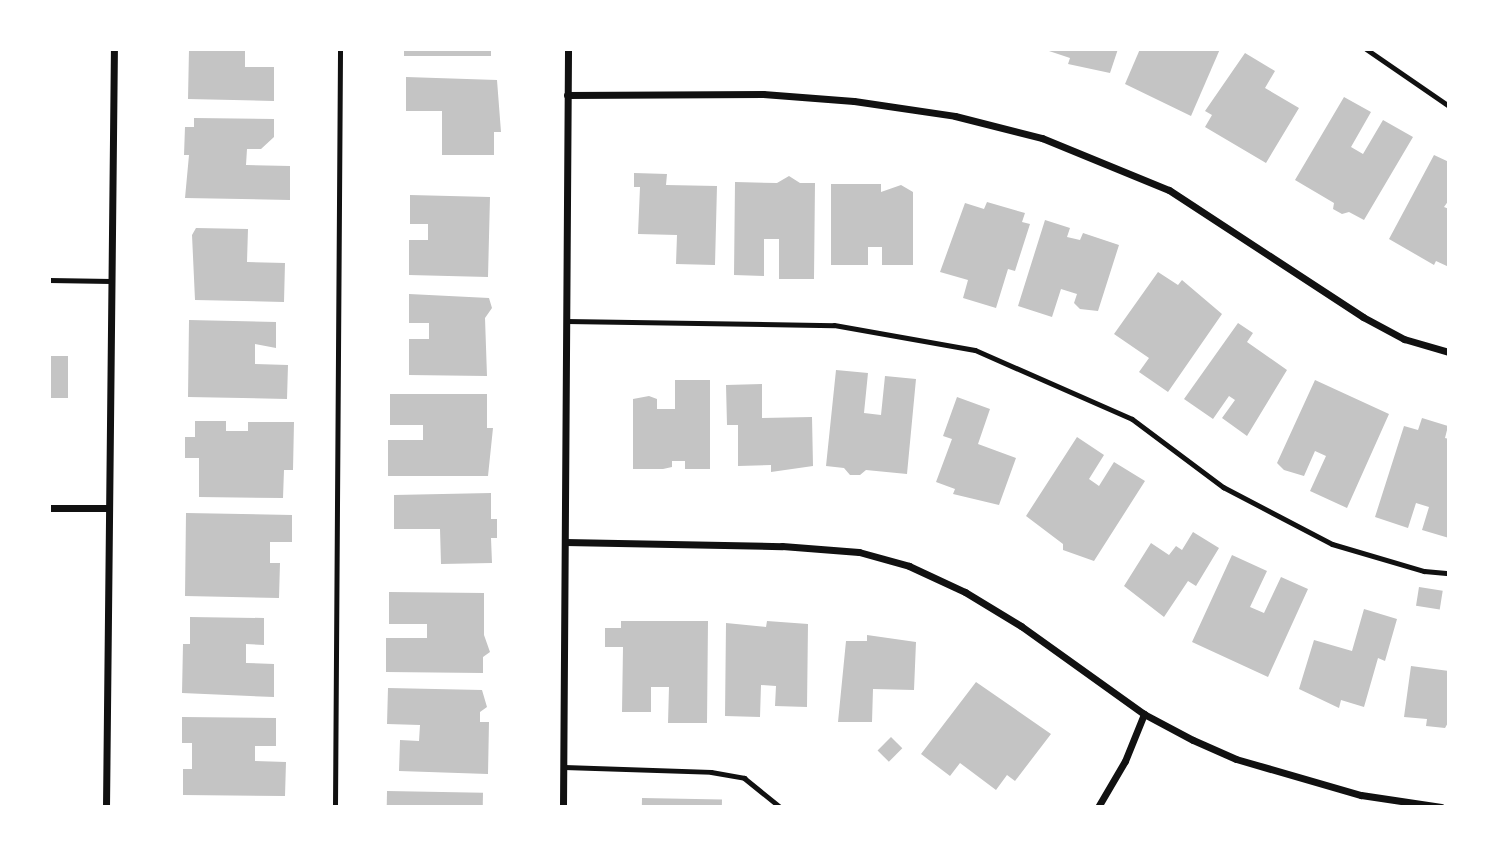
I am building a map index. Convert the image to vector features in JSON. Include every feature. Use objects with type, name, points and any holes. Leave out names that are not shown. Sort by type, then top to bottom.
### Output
[{"type":"street","points":[[106,807],[114,49]]},
{"type":"street","points":[[563,807],[568,49]]},
{"type":"street","points":[[567,95],[763,94],[854,101],[955,116],[1042,138],[1169,191],[1363,317],[1405,339],[1449,352]]},
{"type":"street","points":[[49,508],[108,509]]},
{"type":"street","points":[[565,542],[782,546],[859,552],[909,566],[965,592],[1021,626],[1144,714],[1236,759],[1361,795],[1441,807]]},
{"type":"street","points":[[1098,807],[1125,761],[1144,714]]},
{"type":"lane","points":[[335,807],[340,49]]},
{"type":"lane","points":[[1366,49],[1449,106]]},
{"type":"lane","points":[[49,280],[111,281]]},
{"type":"lane","points":[[566,321],[834,325],[975,350],[1132,419],[1223,487],[1332,544],[1424,571],[1449,573]]},
{"type":"lane","points":[[564,767],[722,774],[760,787],[780,807]]},
{"type":"building","points":[[189,49],[245,49],[245,67],[274,67],[274,101],[188,99]]},
{"type":"building","points":[[404,49],[491,49],[491,56],[404,56]]},
{"type":"building","points":[[1043,49],[1118,49],[1110,73],[1068,64],[1070,58]]},
{"type":"building","points":[[1140,49],[1220,49],[1191,116],[1125,84]]},
{"type":"building","points":[[1245,53],[1275,71],[1265,88],[1299,108],[1266,163],[1205,127],[1212,115],[1205,111]]},
{"type":"building","points":[[406,77],[497,80],[501,132],[494,132],[494,155],[442,155],[442,111],[406,111]]},
{"type":"building","points":[[1344,97],[1371,112],[1351,147],[1363,154],[1383,120],[1413,137],[1364,220],[1349,212],[1342,214],[1333,209],[1334,203],[1295,180]]},
{"type":"building","points":[[194,118],[274,119],[274,137],[261,149],[247,149],[246,165],[290,166],[290,200],[185,198],[189,155],[184,155],[185,127],[194,127]]},
{"type":"building","points":[[1434,155],[1449,162],[1449,200],[1444,207],[1449,209],[1449,267],[1436,261],[1434,265],[1389,239]]},
{"type":"building","points":[[634,173],[667,174],[666,185],[717,186],[715,265],[676,264],[677,235],[638,234],[640,187],[634,187]]},
{"type":"building","points":[[789,176],[800,183],[815,183],[814,279],[779,279],[779,239],[764,239],[764,276],[734,275],[735,182],[777,183]]},
{"type":"building","points":[[831,184],[881,184],[881,192],[901,185],[913,192],[913,265],[882,265],[882,247],[868,247],[868,265],[831,265]]},
{"type":"building","points":[[410,195],[490,197],[488,277],[409,275],[409,240],[428,240],[428,224],[410,224]]},
{"type":"building","points":[[987,202],[1025,213],[1022,222],[1030,224],[1015,271],[1008,269],[996,308],[963,298],[968,280],[940,272],[965,203],[984,209]]},
{"type":"building","points":[[1045,220],[1070,228],[1067,237],[1080,240],[1083,233],[1119,245],[1098,311],[1080,309],[1074,303],[1077,294],[1061,289],[1052,317],[1018,306]]},
{"type":"building","points":[[196,228],[248,229],[247,262],[285,263],[284,302],[195,300],[192,235]]},
{"type":"building","points":[[1158,272],[1178,285],[1182,280],[1222,314],[1168,392],[1139,372],[1149,358],[1114,334]]},
{"type":"building","points":[[409,294],[489,298],[492,308],[485,318],[487,376],[409,375],[409,339],[429,339],[429,323],[409,323]]},
{"type":"building","points":[[189,320],[276,322],[276,348],[255,344],[255,364],[288,365],[287,399],[188,397]]},
{"type":"building","points":[[1238,323],[1253,333],[1247,342],[1287,370],[1247,436],[1222,418],[1235,400],[1229,396],[1213,419],[1184,399]]},
{"type":"building","points":[[49,356],[68,356],[68,398],[49,398]]},
{"type":"building","points":[[836,370],[868,373],[864,413],[881,415],[885,376],[916,379],[907,474],[866,470],[860,475],[850,475],[844,468],[826,466]]},
{"type":"building","points":[[675,380],[710,380],[710,469],[685,469],[685,461],[672,461],[672,467],[663,469],[633,469],[633,399],[649,396],[657,399],[657,409],[675,409]]},
{"type":"building","points":[[1315,380],[1389,414],[1347,508],[1310,491],[1326,456],[1315,451],[1304,476],[1284,470],[1277,463]]},
{"type":"building","points":[[762,384],[762,418],[812,417],[813,466],[771,472],[771,465],[738,466],[738,425],[727,425],[726,385]]},
{"type":"building","points":[[390,394],[487,394],[487,428],[493,428],[488,476],[388,476],[388,440],[423,440],[423,425],[390,425]]},
{"type":"building","points":[[957,397],[990,409],[978,444],[1016,458],[999,505],[953,494],[955,489],[936,482],[952,439],[943,436]]},
{"type":"building","points":[[1422,418],[1448,426],[1445,438],[1449,439],[1449,538],[1422,530],[1429,507],[1416,503],[1408,528],[1375,517],[1404,426],[1418,430]]},
{"type":"building","points":[[195,421],[226,421],[226,431],[248,431],[248,422],[294,422],[293,470],[284,470],[283,498],[199,497],[199,458],[185,458],[185,437],[195,437]]},
{"type":"building","points":[[1077,437],[1104,455],[1089,479],[1099,486],[1114,462],[1145,481],[1094,561],[1063,550],[1063,544],[1026,516]]},
{"type":"building","points":[[491,493],[491,519],[497,519],[497,538],[491,538],[492,563],[441,564],[440,529],[394,529],[394,495]]},
{"type":"building","points":[[186,513],[292,515],[292,542],[270,542],[270,563],[280,563],[279,598],[185,596]]},
{"type":"building","points":[[1193,532],[1219,548],[1196,586],[1188,581],[1164,617],[1124,586],[1151,543],[1169,555],[1176,546],[1182,550]]},
{"type":"building","points":[[1232,555],[1267,571],[1250,607],[1264,613],[1281,577],[1308,589],[1268,677],[1192,642]]},
{"type":"building","points":[[1419,587],[1443,591],[1440,610],[1416,606]]},
{"type":"building","points":[[389,592],[484,593],[484,635],[490,652],[483,657],[483,673],[386,672],[386,638],[427,638],[427,624],[389,624]]},
{"type":"building","points":[[1364,609],[1397,619],[1385,661],[1378,658],[1364,707],[1341,700],[1339,708],[1299,689],[1314,640],[1352,651]]},
{"type":"building","points":[[190,617],[264,618],[264,645],[246,644],[246,663],[274,664],[274,697],[182,693],[183,644],[190,644]]},
{"type":"building","points":[[621,621],[708,621],[707,723],[668,723],[669,687],[651,687],[651,712],[622,712],[623,647],[605,647],[605,628],[621,628]]},
{"type":"building","points":[[767,621],[808,624],[807,707],[775,706],[776,686],[761,685],[760,717],[725,716],[726,623],[766,627]]},
{"type":"building","points":[[867,635],[916,642],[914,690],[873,689],[872,722],[838,722],[846,641],[867,641]]},
{"type":"building","points":[[1411,666],[1449,671],[1449,721],[1445,728],[1426,726],[1427,719],[1404,717]]},
{"type":"building","points":[[976,682],[1051,734],[1015,781],[1007,775],[996,790],[960,763],[950,776],[921,754]]},
{"type":"building","points":[[388,688],[482,690],[487,707],[480,712],[480,722],[489,722],[488,774],[399,771],[400,740],[419,741],[420,725],[387,724]]},
{"type":"building","points":[[182,717],[276,718],[276,746],[255,746],[255,761],[286,762],[285,796],[183,795],[183,769],[192,769],[192,743],[182,743]]},
{"type":"building","points":[[891,737],[902,748],[889,762],[878,750]]},
{"type":"building","points":[[387,791],[483,793],[483,807],[387,807]]},
{"type":"building","points":[[642,798],[722,799],[722,807],[642,807]]}]
